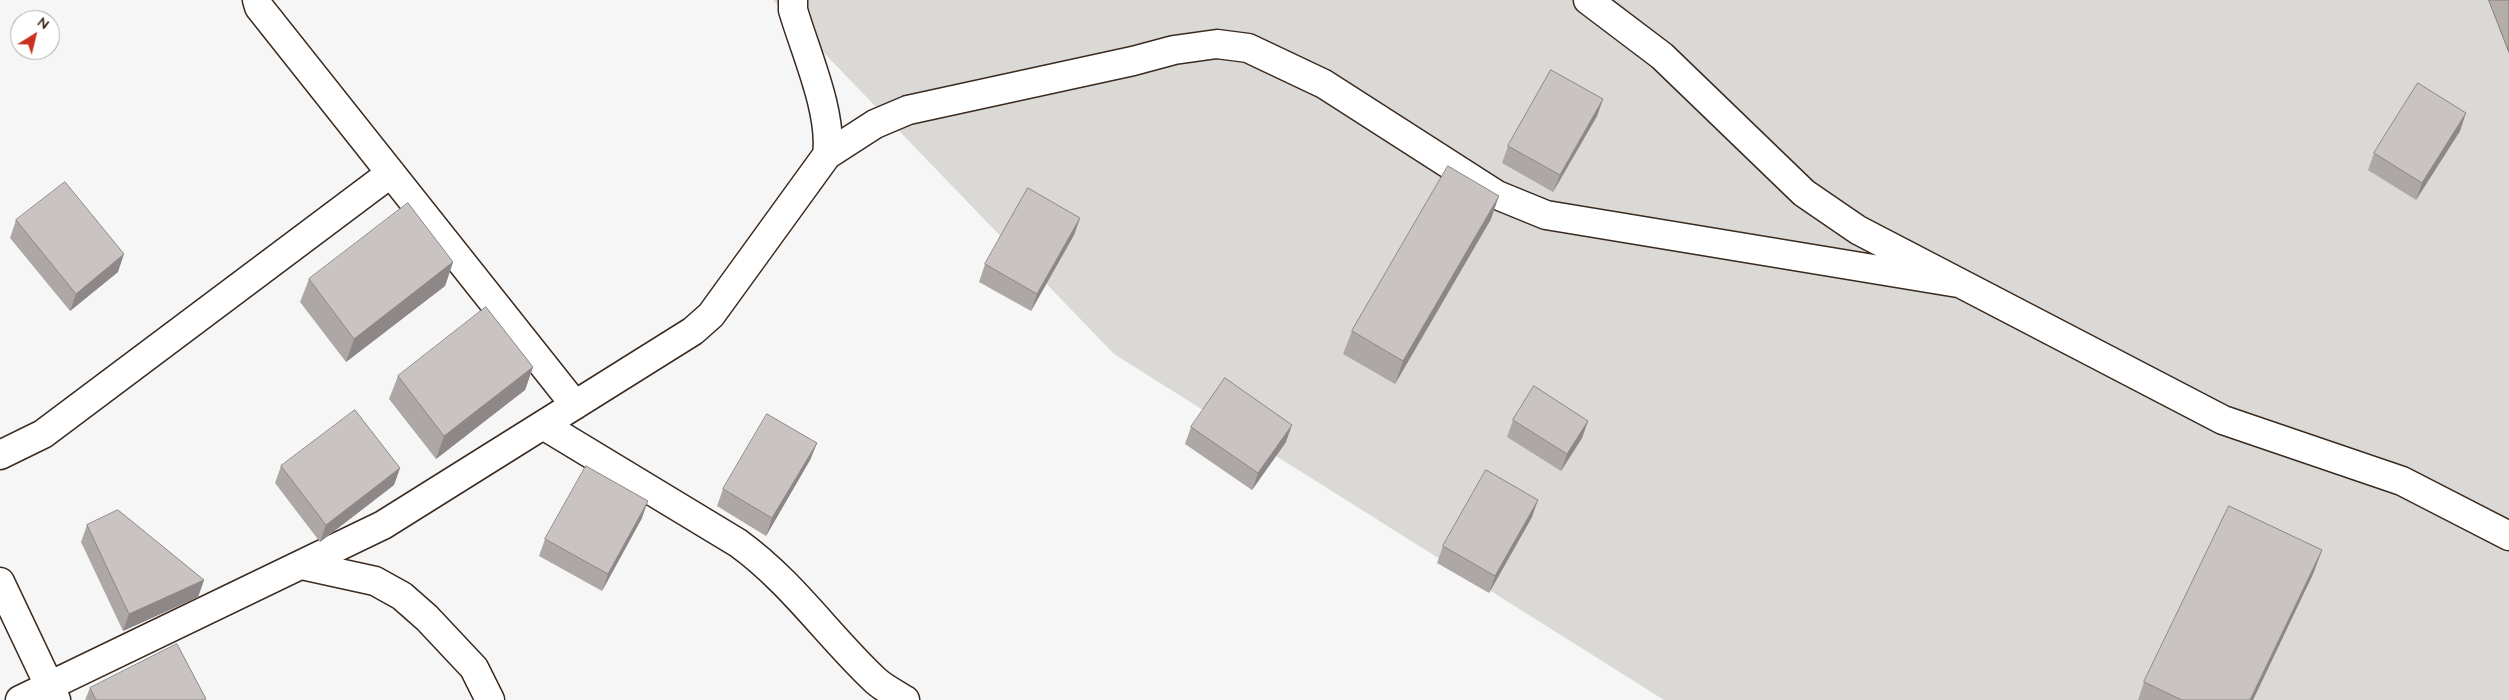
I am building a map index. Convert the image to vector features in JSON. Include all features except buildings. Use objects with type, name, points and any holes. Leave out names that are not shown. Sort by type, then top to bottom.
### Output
[{"type":"street","points":[[257,0],[259,7],[575,405]]},
{"type":"street","points":[[792,0],[793,10],[826,119],[829,139],[826,155]]},
{"type":"street","points":[[1588,0],[1662,56],[1811,198],[1858,230],[2222,420],[2402,481],[2509,536]]},
{"type":"street","points":[[20,700],[53,693],[383,525],[693,332],[710,314],[826,155],[875,124],[908,110],[1133,61],[1174,50],[1217,44],[1248,48],[1324,84],[1497,194],[1546,215],[1958,283]]},
{"type":"street","points":[[0,455],[43,434],[391,173]]},
{"type":"street","points":[[544,425],[738,543],[760,559],[780,576],[878,682],[905,700]]},
{"type":"street","points":[[302,565],[375,581],[402,596],[427,618],[474,668],[490,700]]},
{"type":"street","points":[[0,582],[53,693]]},
{"type":"shaded area","points":[[773,0],[2509,0],[2509,700],[1664,700],[1114,354]]},
{"type":"shaded area","points":[[2489,0],[2509,0],[2509,52]]}]
